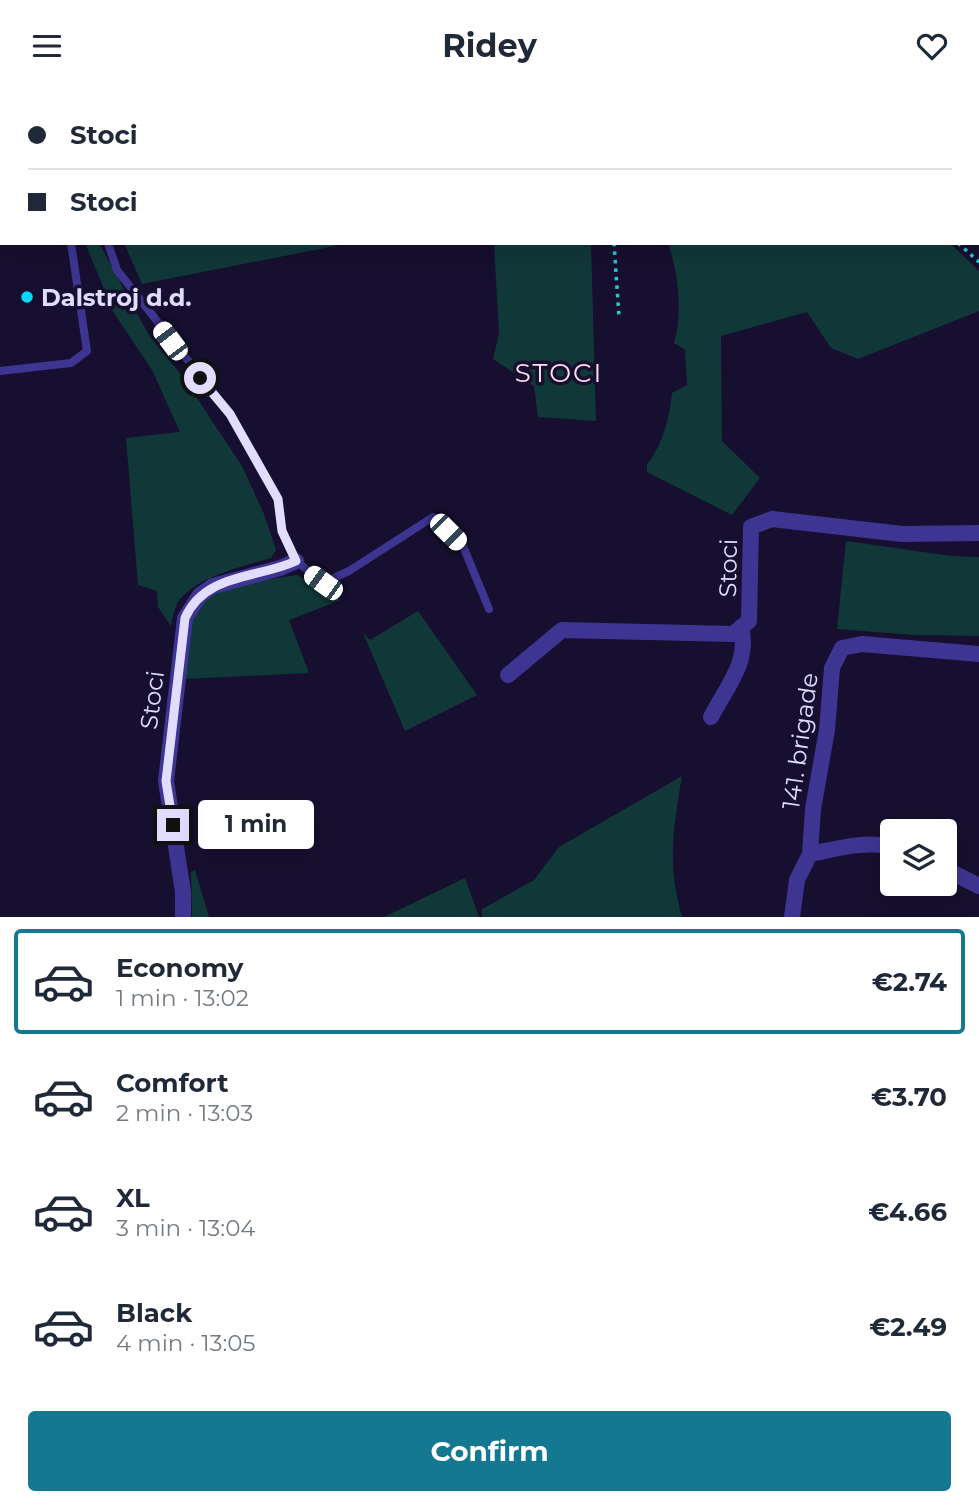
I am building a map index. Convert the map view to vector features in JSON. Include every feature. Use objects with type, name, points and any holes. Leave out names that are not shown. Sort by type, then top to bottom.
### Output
[{"type":"street","name":"Stoci","points":[[508,675],[562,630],[733,634],[749,621],[751,527],[772,519],[902,534],[979,533]]},
{"type":"street","name":"Stoci","points":[[183,917],[183,892],[166,781],[185,618],[200,595],[213,586],[271,571],[296,561]]},
{"type":"street","points":[[711,717],[740,665],[744,641],[741,627]]},
{"type":"street","name":"141. brigade","points":[[792,917],[797,880],[810,855],[813,809],[827,730],[832,668],[842,648],[862,644],[979,654]]},
{"type":"street","points":[[810,855],[846,847],[880,844]]},
{"type":"street","points":[[957,875],[979,886]]},
{"type":"lane","points":[[0,371],[71,363],[87,351],[71,245]]},
{"type":"lane","points":[[109,245],[117,270],[230,414],[278,499],[282,531],[296,561],[323,583],[349,571],[433,517],[463,546],[489,609]]},
{"type":"path","points":[[614,245],[619,317]]},
{"type":"path","points":[[960,245],[979,262]]},
{"type":"green space","points":[[86,245],[100,245],[147,332],[185,380],[242,466],[264,514],[276,550],[271,558],[219,574],[194,587],[177,604],[171,626],[158,607],[157,591],[138,585],[126,438],[180,432],[152,370],[114,313]]},
{"type":"green space","points":[[125,245],[335,246],[142,284]]},
{"type":"green space","points":[[494,245],[591,245],[596,421],[538,417],[534,386],[493,359],[499,334]]},
{"type":"green space","points":[[669,245],[952,245],[979,271],[979,311],[858,359],[831,348],[807,312],[721,336],[722,441],[760,478],[732,515],[647,472],[647,464],[664,431],[672,393],[687,385],[685,350],[674,343],[677,332],[678,293]]},
{"type":"green space","points":[[846,541],[951,556],[979,557],[979,636],[914,635],[837,629]]},
{"type":"green space","points":[[297,575],[341,600],[289,620],[309,673],[184,679],[189,635],[198,607],[208,598],[237,585]]},
{"type":"green space","points":[[418,611],[477,695],[405,731],[363,633],[370,640]]},
{"type":"green space","points":[[682,776],[676,813],[673,863],[682,917],[482,917],[482,909],[534,880],[559,847]]},
{"type":"green space","points":[[195,870],[209,917],[192,917],[191,872]]},
{"type":"green space","points":[[465,878],[479,917],[384,917]]},
{"type":"place","name":"Dalstroj d.d.","points":[[27,297]]},
{"type":"district","name":"STOCI","points":[[559,373]]},
{"type":"route","points":[[173,825],[166,781],[185,618],[200,595],[213,586],[227,580],[262,574],[296,561],[282,531],[278,499],[230,414],[200,378]]}]
